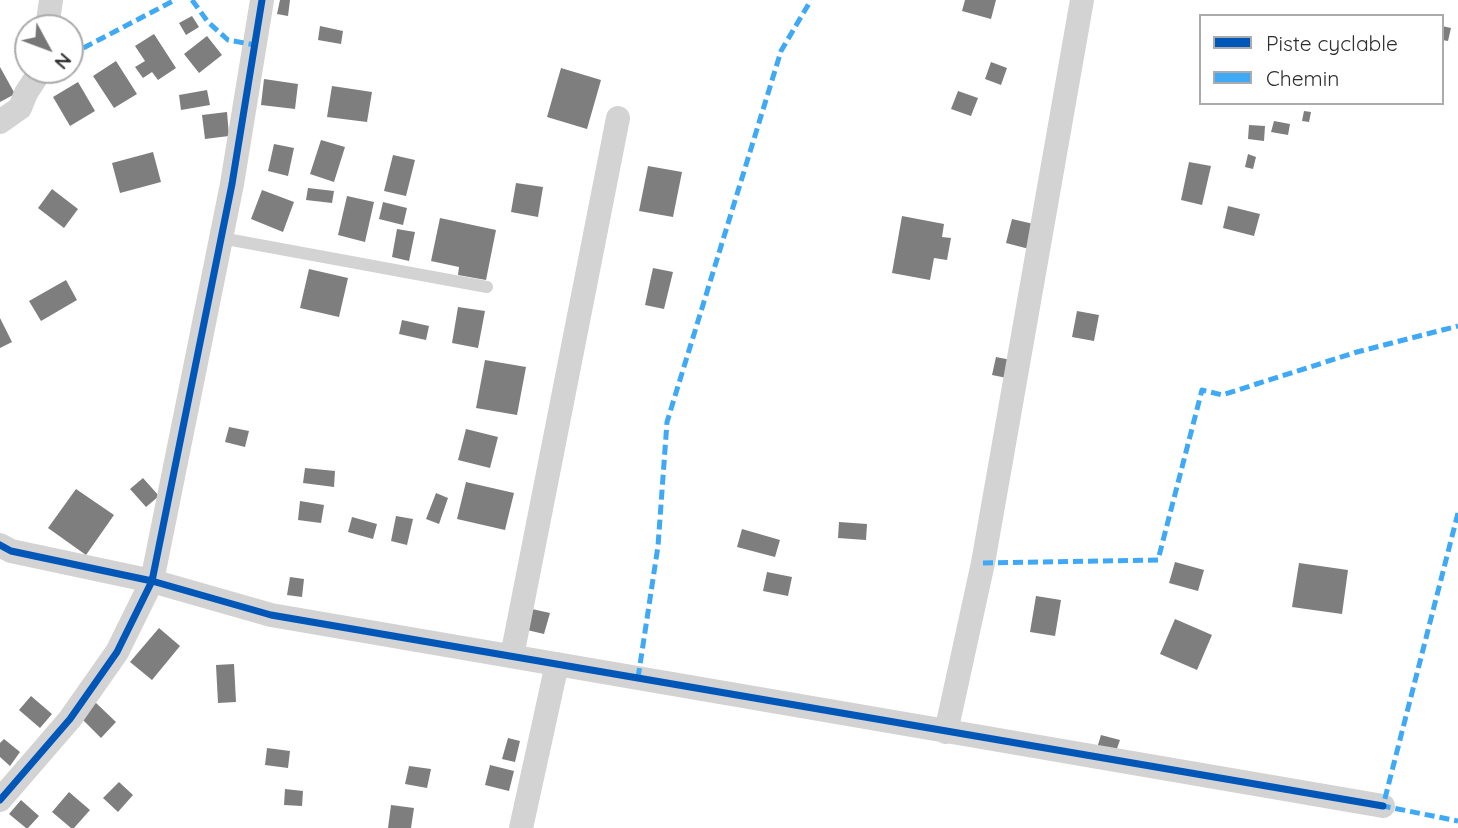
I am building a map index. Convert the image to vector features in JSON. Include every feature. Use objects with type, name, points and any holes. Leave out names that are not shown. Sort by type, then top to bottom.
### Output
[{"type":"street","points":[[0,800],[70,719],[117,652],[152,581],[232,184],[262,0]]},
{"type":"street","points":[[946,732],[983,563],[1082,0]]},
{"type":"street","points":[[0,121],[20,108],[32,84]]},
{"type":"street","points":[[512,656],[618,118]]},
{"type":"street","points":[[0,545],[11,551],[152,581],[271,615],[1383,806]]},
{"type":"street","points":[[521,828],[556,664]]},
{"type":"lane","points":[[221,238],[486,287]]},
{"type":"building","points":[[280,0],[290,0],[288,16],[277,14]]},
{"type":"building","points":[[965,0],[996,0],[991,19],[962,11]]},
{"type":"building","points":[[192,16],[199,27],[186,35],[179,23]]},
{"type":"building","points":[[320,26],[343,31],[341,44],[318,40]]},
{"type":"building","points":[[1444,26],[1451,28],[1448,41],[1444,40]]},
{"type":"building","points":[[154,34],[176,68],[158,80],[152,72],[143,78],[135,67],[145,61],[135,46]]},
{"type":"building","points":[[207,36],[222,55],[199,73],[184,54]]},
{"type":"building","points":[[116,61],[137,94],[114,108],[93,76]]},
{"type":"building","points":[[991,62],[1007,68],[1001,85],[985,79]]},
{"type":"building","points":[[0,67],[15,94],[0,102]]},
{"type":"building","points":[[561,68],[601,80],[587,129],[547,117]]},
{"type":"building","points":[[264,79],[298,84],[295,109],[261,105]]},
{"type":"building","points":[[79,84],[95,111],[70,126],[53,97]]},
{"type":"building","points":[[332,86],[372,92],[367,122],[327,117]]},
{"type":"building","points":[[207,90],[210,105],[181,110],[179,95]]},
{"type":"building","points":[[958,91],[978,98],[971,116],[951,109]]},
{"type":"building","points":[[1304,111],[1311,112],[1309,122],[1302,121]]},
{"type":"building","points":[[227,112],[229,136],[205,139],[202,115]]},
{"type":"building","points":[[1274,121],[1290,124],[1288,135],[1271,132]]},
{"type":"building","points":[[1249,125],[1265,126],[1264,141],[1248,139]]},
{"type":"building","points":[[321,140],[345,147],[334,182],[310,174]]},
{"type":"building","points":[[274,144],[294,148],[288,176],[268,171]]},
{"type":"building","points":[[153,152],[161,182],[120,193],[112,163]]},
{"type":"building","points":[[1248,154],[1256,157],[1253,169],[1245,167]]},
{"type":"building","points":[[393,155],[415,160],[406,196],[384,191]]},
{"type":"building","points":[[1189,162],[1211,166],[1202,205],[1181,200]]},
{"type":"building","points":[[648,166],[682,172],[673,217],[639,211]]},
{"type":"building","points":[[516,183],[543,187],[538,217],[511,212]]},
{"type":"building","points":[[308,188],[334,191],[332,203],[306,200]]},
{"type":"building","points":[[52,189],[78,209],[64,228],[38,208]]},
{"type":"building","points":[[262,190],[294,202],[283,232],[251,219]]},
{"type":"building","points":[[347,196],[374,202],[365,242],[338,235]]},
{"type":"building","points":[[383,202],[407,208],[403,225],[379,219]]},
{"type":"building","points":[[1228,206],[1260,214],[1254,236],[1223,228]]},
{"type":"building","points":[[902,216],[944,224],[942,237],[951,238],[947,260],[934,258],[930,280],[892,273]]},
{"type":"building","points":[[440,218],[496,230],[486,280],[458,275],[459,267],[431,261]]},
{"type":"building","points":[[1012,219],[1038,225],[1033,250],[1006,243]]},
{"type":"building","points":[[397,229],[415,232],[409,261],[392,257]]},
{"type":"building","points":[[653,268],[673,272],[664,309],[645,305]]},
{"type":"building","points":[[309,269],[348,278],[339,317],[300,308]]},
{"type":"building","points":[[66,280],[77,300],[41,321],[29,301]]},
{"type":"building","points":[[458,307],[485,311],[478,348],[452,343]]},
{"type":"building","points":[[1077,311],[1099,315],[1094,341],[1072,337]]},
{"type":"building","points":[[0,318],[12,342],[0,348]]},
{"type":"building","points":[[402,320],[429,326],[426,340],[399,334]]},
{"type":"building","points":[[996,357],[1011,360],[1007,378],[992,375]]},
{"type":"building","points":[[485,360],[526,367],[517,415],[476,408]]},
{"type":"building","points":[[229,427],[249,431],[245,447],[225,442]]},
{"type":"building","points":[[466,429],[498,437],[490,468],[458,460]]},
{"type":"building","points":[[305,468],[335,471],[334,487],[303,483]]},
{"type":"building","points":[[143,478],[159,496],[146,507],[130,489]]},
{"type":"building","points":[[466,482],[514,493],[505,530],[457,519]]},
{"type":"building","points":[[76,489],[114,515],[86,555],[48,528]]},
{"type":"building","points":[[436,493],[448,498],[439,524],[426,519]]},
{"type":"building","points":[[300,501],[324,505],[321,523],[298,520]]},
{"type":"building","points":[[396,516],[413,519],[407,545],[391,541]]},
{"type":"building","points":[[352,517],[377,524],[373,539],[348,532]]},
{"type":"building","points":[[839,522],[867,524],[866,540],[838,538]]},
{"type":"building","points":[[742,529],[780,540],[775,557],[737,547]]},
{"type":"building","points":[[1175,562],[1204,570],[1198,591],[1169,583]]},
{"type":"building","points":[[1299,563],[1348,570],[1342,614],[1292,607]]},
{"type":"building","points":[[767,572],[792,577],[788,596],[763,591]]},
{"type":"building","points":[[290,577],[304,579],[302,597],[287,595]]},
{"type":"building","points":[[1036,596],[1061,600],[1055,636],[1030,632]]},
{"type":"building","points":[[532,609],[550,613],[544,634],[527,630]]},
{"type":"building","points":[[1175,619],[1212,635],[1197,670],[1160,654]]},
{"type":"building","points":[[159,628],[180,646],[152,680],[130,662]]},
{"type":"building","points":[[234,664],[236,702],[218,703],[216,665]]},
{"type":"building","points":[[31,696],[52,714],[40,728],[19,710]]},
{"type":"building","points":[[95,702],[116,722],[101,738],[81,718]]},
{"type":"building","points":[[1101,735],[1120,740],[1115,754],[1097,748]]},
{"type":"building","points":[[508,738],[520,741],[515,762],[502,759]]},
{"type":"building","points":[[4,739],[20,752],[10,766],[0,757],[0,743]]},
{"type":"building","points":[[267,748],[290,751],[288,768],[265,765]]},
{"type":"building","points":[[490,765],[514,771],[509,791],[485,785]]},
{"type":"building","points":[[409,766],[431,769],[427,788],[405,784]]},
{"type":"building","points":[[119,782],[133,795],[118,812],[103,798]]},
{"type":"building","points":[[285,789],[303,791],[302,806],[284,805]]},
{"type":"building","points":[[69,792],[90,810],[74,828],[52,812]]},
{"type":"building","points":[[21,800],[39,816],[28,828],[9,814]]},
{"type":"building","points":[[391,805],[414,808],[411,828],[388,828]]},
{"type":"marked path","points":[[84,48],[175,0]]},
{"type":"marked path","points":[[192,0],[208,22],[228,40],[255,45]]},
{"type":"marked path","points":[[638,678],[658,546],[667,422],[781,51],[811,0]]},
{"type":"marked path","points":[[983,563],[1158,560],[1202,390],[1222,395],[1357,352],[1458,326]]},
{"type":"marked path","points":[[1458,513],[1383,806],[1458,821]]},
{"type":"cycle path","points":[[0,800],[70,719],[117,652],[152,581],[232,184],[262,0]]},
{"type":"cycle path","points":[[0,545],[11,551],[152,581],[271,615],[1383,806]]}]
